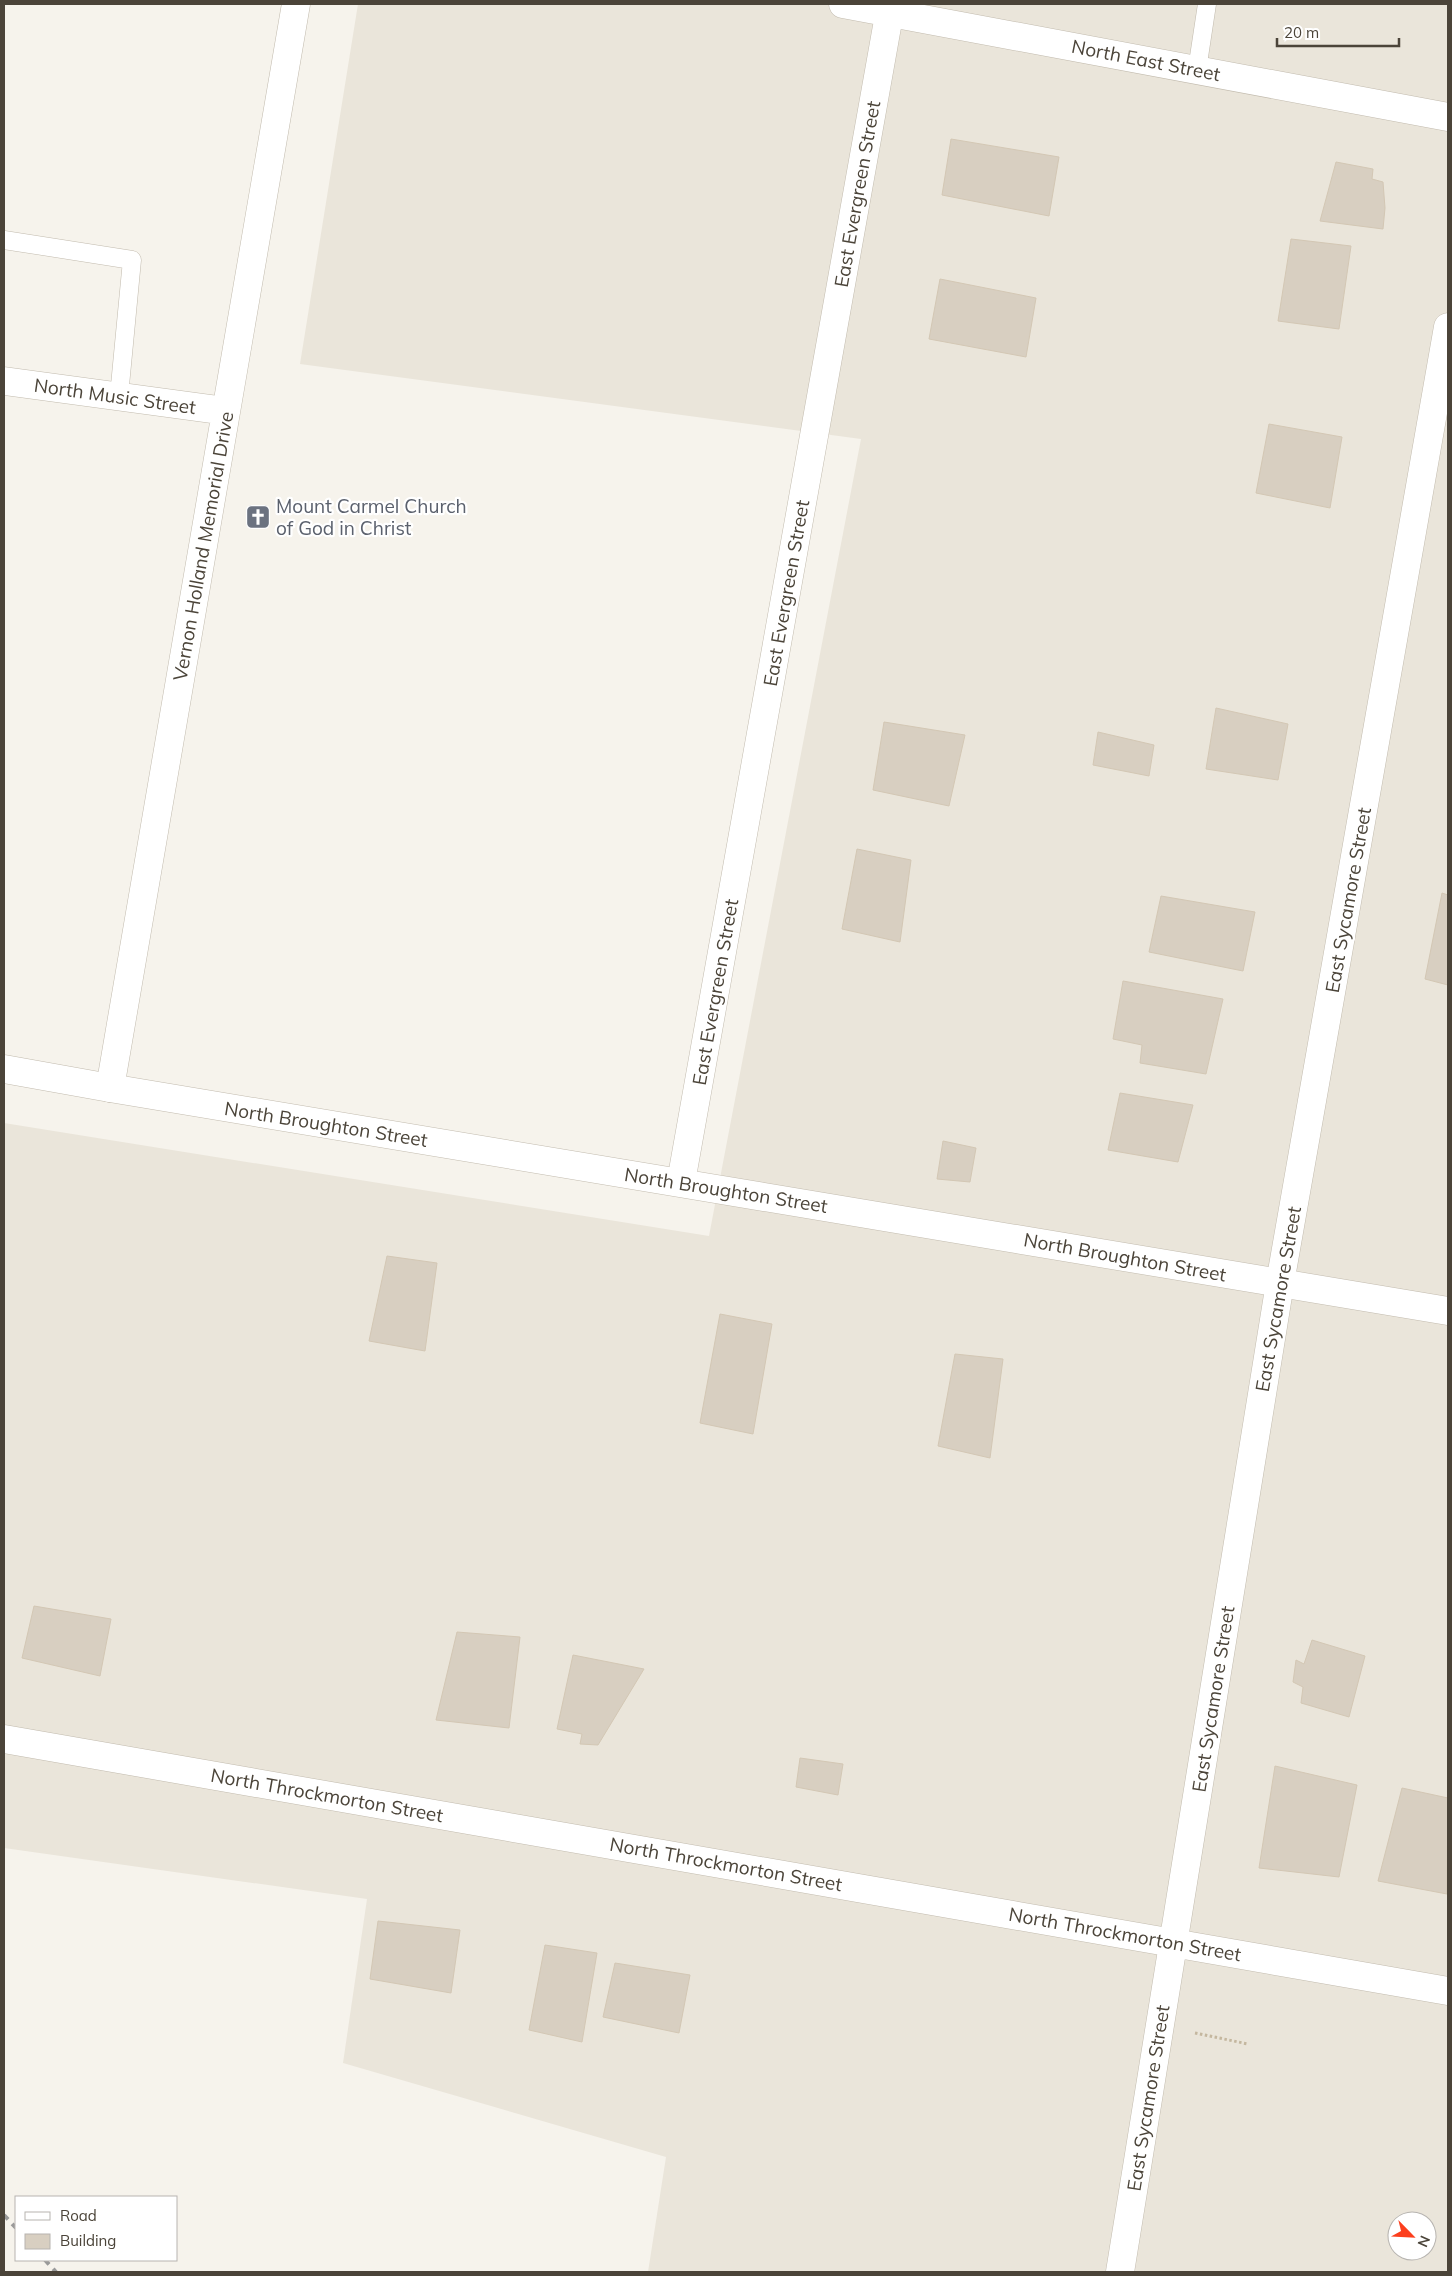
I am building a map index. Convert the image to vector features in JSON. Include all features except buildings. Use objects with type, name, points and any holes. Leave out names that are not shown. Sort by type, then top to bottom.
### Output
[{"type":"street","name":"Vernon Holland Memorial Drive","points":[[110,1088],[296,4]]},
{"type":"street","name":"North East Street","points":[[843,4],[890,7],[1197,70],[1448,117]]},
{"type":"street","name":"East Evergreen Street","points":[[681,1182],[890,7]]},
{"type":"street","name":"East Sycamore Street","points":[[1120,2272],[1280,1283],[1448,328]]},
{"type":"street","name":"North Music Street","points":[[4,381],[226,411]]},
{"type":"street","name":"North Broughton Street","points":[[4,1069],[1448,1312]]},
{"type":"street","name":"North Throckmorton Street","points":[[4,1739],[1448,1991]]},
{"type":"lane","points":[[1197,70],[1207,4]]},
{"type":"lane","points":[[4,240],[132,260],[119,396]]},
{"type":"path","points":[[1160,2027],[1248,2044]]},
{"type":"shaded area","points":[[358,4],[1448,4],[1448,2272],[648,2272],[666,2157],[343,2063],[367,1899],[4,1848],[4,1123],[709,1236],[861,439],[300,364]]},
{"type":"railway","points":[[4,2215],[15,2227]]},
{"type":"railway","points":[[46,2261],[56,2272]]},
{"type":"place","name":"Mount Carmel Church of God in Christ","points":[[258,517]]}]
